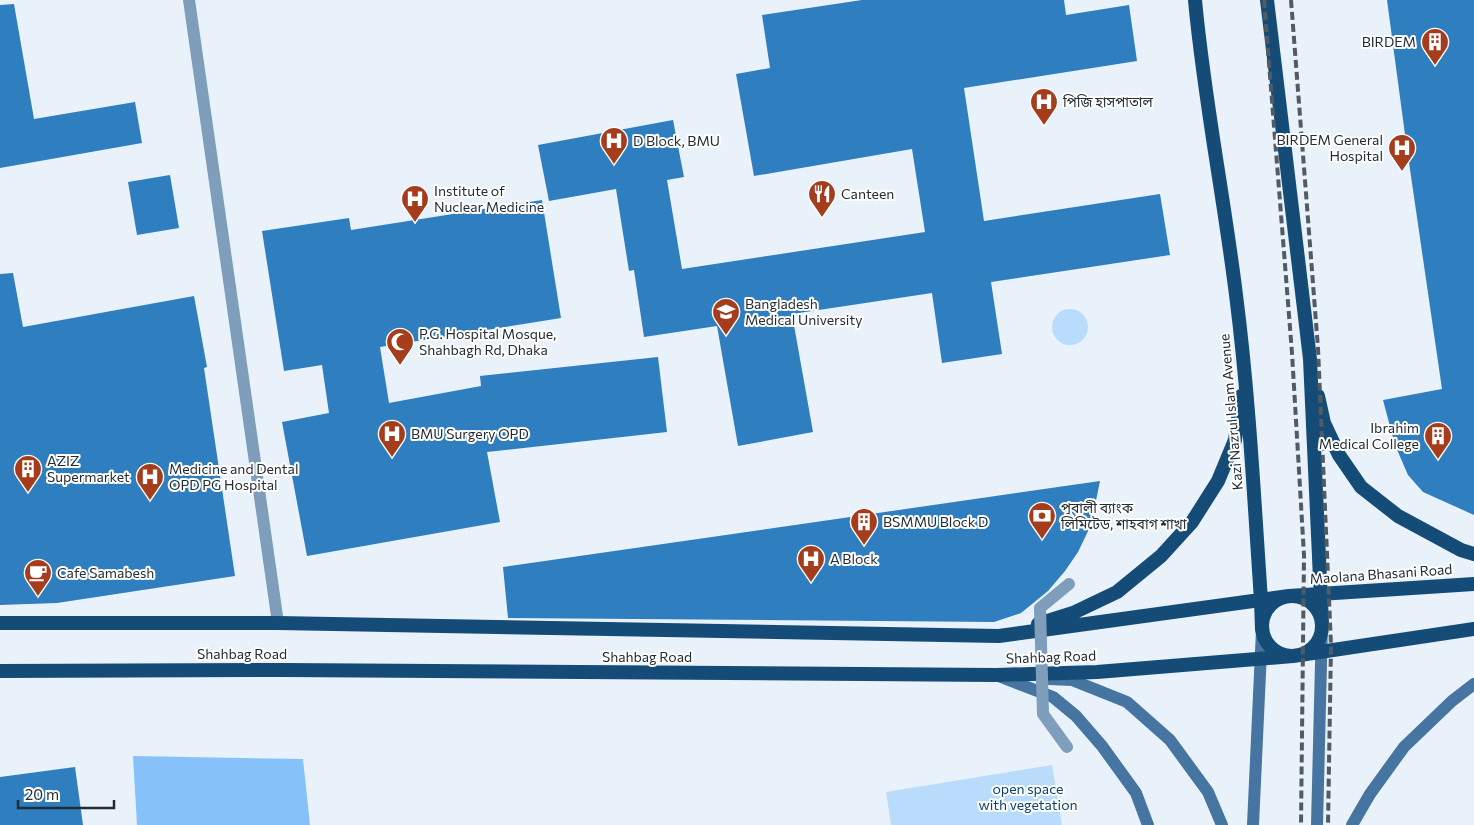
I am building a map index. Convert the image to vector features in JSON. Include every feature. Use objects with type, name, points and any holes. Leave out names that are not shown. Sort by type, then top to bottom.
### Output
[{"type":"highway","name":"Kazi Nazrul Islam Avenue","points":[[1195,0],[1200,53],[1228,231],[1245,369],[1262,630]]},
{"type":"highway","points":[[1267,0],[1310,359],[1321,594],[1322,623],[1318,642],[1303,654],[1293,656]]},
{"type":"highway","points":[[1310,359],[1324,423],[1339,455],[1361,487],[1398,516],[1461,550],[1474,554]]},
{"type":"highway","points":[[999,636],[1073,613],[1117,592],[1161,556],[1192,522],[1218,481],[1235,440],[1245,369]]},
{"type":"highway","name":"Maolana Bhasani Road","points":[[1289,596],[1474,584]]},
{"type":"highway","name":"Shahbag Road","points":[[0,623],[278,623],[999,636],[1289,596]]},
{"type":"highway","points":[[1322,623],[1320,614],[1308,600],[1299,596],[1289,596],[1280,598],[1266,611],[1262,620],[1262,630],[1269,646],[1276,652],[1293,656],[1474,629]]},
{"type":"highway","name":"Shahbag Road","points":[[0,671],[294,670],[996,675],[1097,672],[1293,656]]},
{"type":"main road","points":[[1316,825],[1322,623]]},
{"type":"main road","name":"Kazi Nazrul Islam Avenue","points":[[1253,825],[1262,630]]},
{"type":"main road","points":[[996,675],[1053,697],[1076,716],[1102,746],[1136,792],[1148,825]]},
{"type":"main road","points":[[996,675],[1072,680],[1127,702],[1170,740],[1208,792],[1222,825]]},
{"type":"main road","points":[[1352,825],[1370,794],[1404,747],[1452,701],[1474,684]]},
{"type":"street","points":[[190,0],[278,623]]},
{"type":"street","points":[[1067,747],[1043,714],[1040,608],[1069,584]]},
{"type":"green space","points":[[1070,309],[1077,310],[1083,314],[1087,320],[1087,334],[1083,340],[1077,344],[1070,345],[1063,344],[1057,340],[1053,334],[1052,327],[1053,320],[1057,314],[1063,310]]},
{"type":"green space","name":"open space with vegetation","points":[[1052,765],[1062,825],[891,825],[886,792]]},
{"type":"water","points":[[133,756],[303,759],[310,825],[137,825]]},
{"type":"building","points":[[862,0],[1064,0],[1066,15],[1129,5],[1137,61],[964,88],[984,221],[1160,194],[1170,255],[991,282],[1002,354],[942,363],[932,293],[792,314],[813,432],[738,446],[717,326],[644,337],[634,270],[629,271],[616,189],[549,201],[538,145],[673,120],[684,177],[667,180],[682,269],[925,232],[912,149],[754,176],[736,74],[770,68],[762,15]]},
{"type":"building","points":[[1387,0],[1474,0],[1474,515],[1423,492],[1408,475],[1395,445],[1383,400],[1442,389]]},
{"type":"building","points":[[14,4],[34,119],[135,102],[142,143],[0,168],[0,5]]},
{"type":"building","points":[[170,175],[179,228],[137,235],[128,182]]},
{"type":"building","points":[[542,200],[561,318],[380,347],[389,403],[481,386],[480,376],[658,357],[667,432],[487,452],[500,522],[307,556],[282,422],[329,413],[322,365],[284,371],[262,231],[349,218],[351,230]]},
{"type":"building","points":[[13,273],[23,327],[194,296],[207,367],[204,368],[235,576],[57,603],[0,605],[0,274]]},
{"type":"building","name":"BSMMU Block D","points":[[1100,481],[1091,525],[1078,552],[1065,571],[1048,591],[1021,613],[994,622],[508,618],[503,567]]},
{"type":"building","points":[[75,767],[83,825],[0,825],[0,777]]},
{"type":"railway","points":[[1264,0],[1292,353],[1304,555],[1301,825]]},
{"type":"railway","points":[[1291,0],[1318,348],[1331,645],[1328,825]]},
{"type":"place","name":"BIRDEM","points":[[1435,66]]},
{"type":"place","name":"পিজি হাসপাতাল","points":[[1044,126]]},
{"type":"place","name":"D Block, BMU","points":[[614,165]]},
{"type":"place","name":"BIRDEM General Hospital","points":[[1402,172]]},
{"type":"place","name":"Canteen","points":[[822,218]]},
{"type":"place","name":"Institute of Nuclear Medicine","points":[[415,223]]},
{"type":"place","name":"Bangladesh Medical University","points":[[726,336]]},
{"type":"place","name":"P.G. Hospital Mosque, Shahbagh Rd, Dhaka","points":[[400,366]]},
{"type":"place","name":"BMU Surgery OPD","points":[[392,458]]},
{"type":"place","name":"Ibrahim Medical College","points":[[1438,460]]},
{"type":"place","name":"AZIZ Supermarket","points":[[28,493]]},
{"type":"place","name":"Medicine and Dental OPD PG Hospital","points":[[150,501]]},
{"type":"place","name":"পূবালী ব্যাংক লিমিটেড, শাহবাগ শাখা","points":[[1042,540]]},
{"type":"place","name":"BSMMU Block D","points":[[864,546]]},
{"type":"place","name":"A Block","points":[[811,583]]},
{"type":"place","name":"Cafe Samabesh","points":[[38,597]]}]
